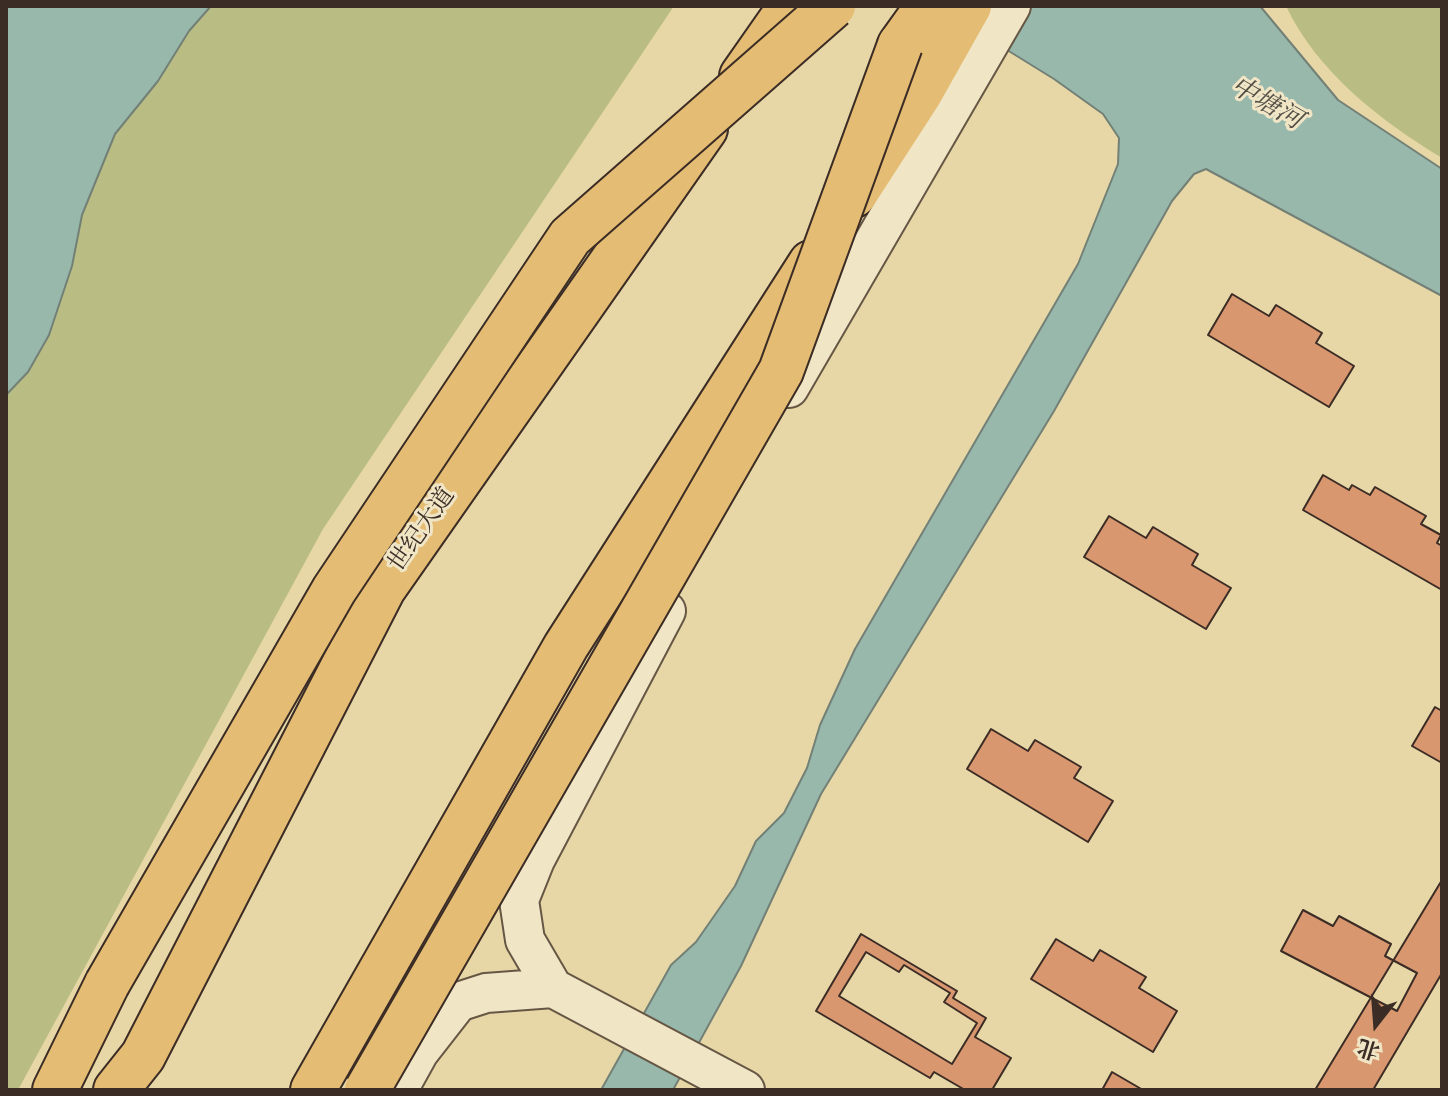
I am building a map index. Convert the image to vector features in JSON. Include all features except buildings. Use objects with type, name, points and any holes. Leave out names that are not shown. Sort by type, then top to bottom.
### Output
[{"type":"main road","name":"世纪大道","points":[[116,1090],[143,1056],[383,589],[791,6]]},
{"type":"main road","points":[[55,1090],[107,984],[334,590],[570,237],[833,6]]},
{"type":"main road","points":[[367,1090],[781,371],[900,45],[928,6]]},
{"type":"main road","points":[[313,1090],[566,646],[920,93],[994,11]]},
{"type":"street","points":[[745,1090],[553,988],[525,940],[519,900],[535,860],[733,484],[994,11]]},
{"type":"street","points":[[398,1090],[419,1052],[458,1002],[486,993],[553,988]]},
{"type":"green space","points":[[6,6],[674,6],[323,529],[18,1090],[6,1090]]},
{"type":"green space","points":[[1286,6],[1442,6],[1442,158],[1396,128],[1353,93],[1315,52]]},
{"type":"water","points":[[6,6],[211,6],[189,31],[158,81],[115,134],[82,215],[72,266],[49,335],[28,372],[6,395]]},
{"type":"water","name":"中塘河","points":[[936,6],[1260,6],[1338,100],[1442,169],[1442,296],[1206,169],[1194,174],[1172,201],[1054,411],[821,794],[741,966],[673,1090],[601,1090],[671,965],[696,942],[735,886],[756,841],[784,813],[807,768],[820,725],[855,649],[1078,264],[1118,164],[1119,138],[1103,114],[1054,79]]}]
